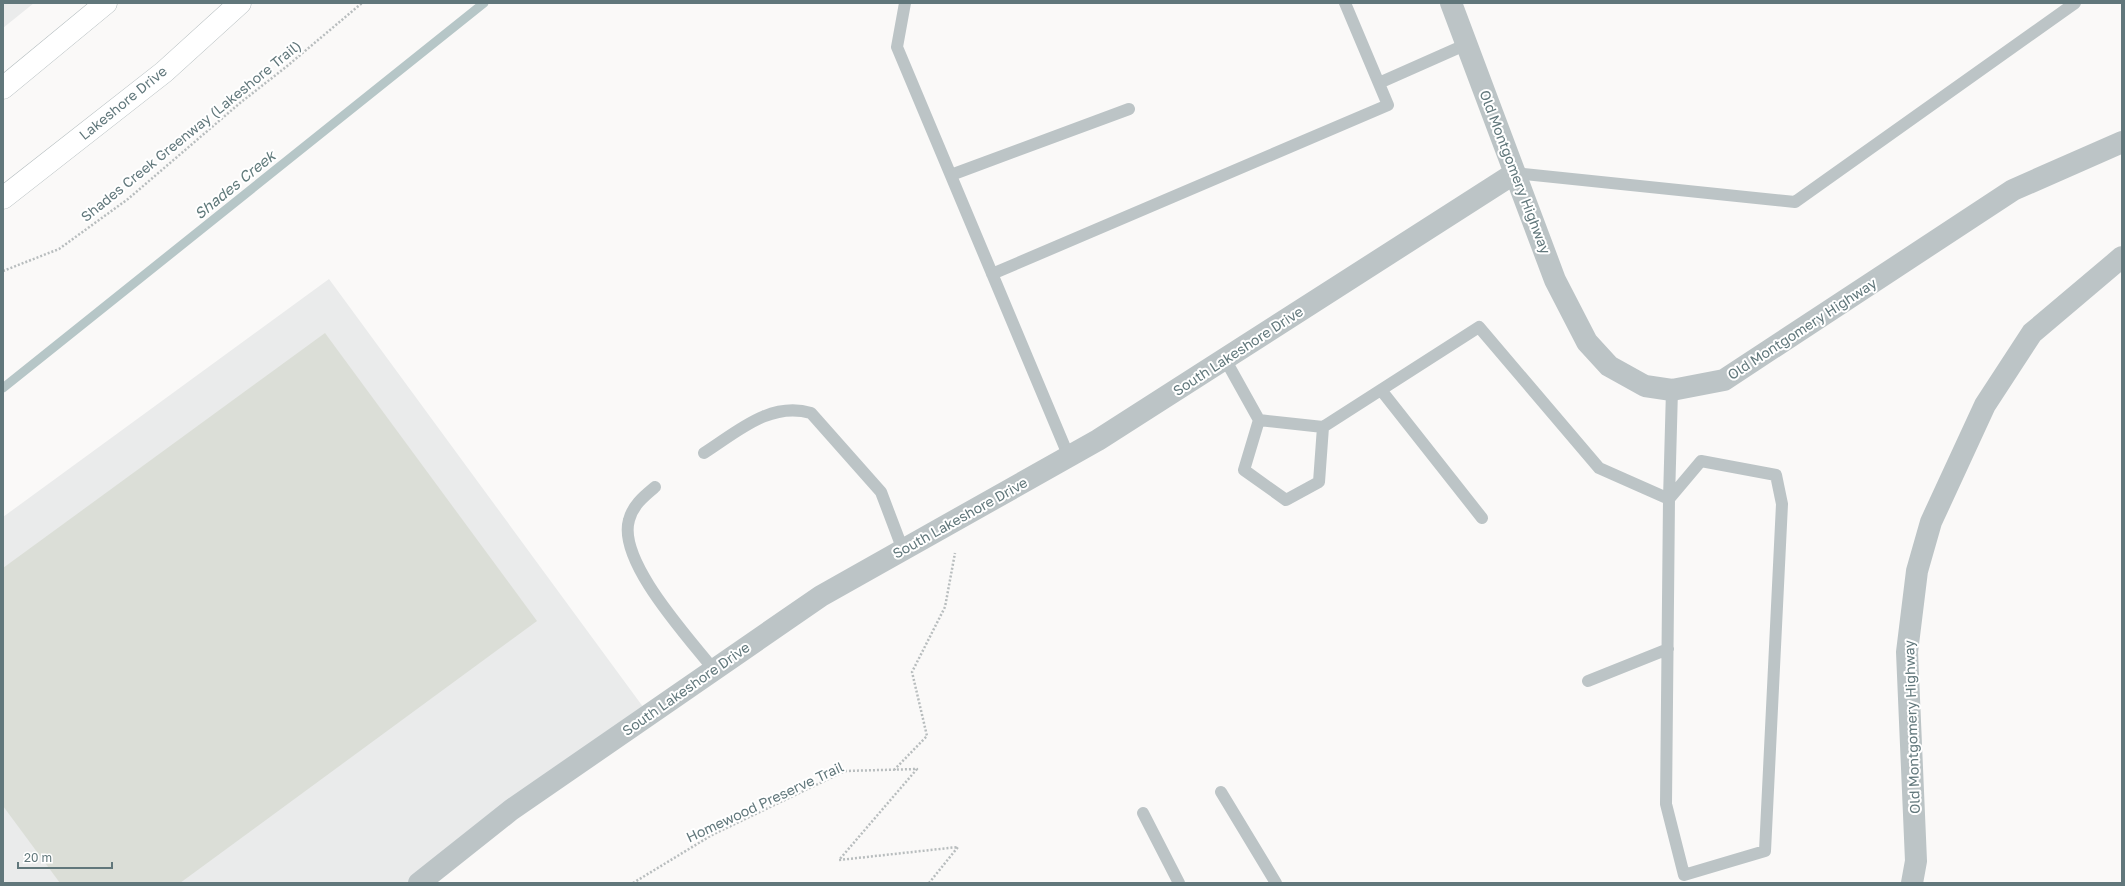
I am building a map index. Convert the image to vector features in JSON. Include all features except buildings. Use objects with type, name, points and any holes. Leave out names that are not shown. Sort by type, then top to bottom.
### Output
[{"type":"main road","points":[[3,88],[106,3]]},
{"type":"main road","name":"Lakeshore Drive","points":[[3,198],[164,72],[240,3]]},
{"type":"street","name":"Old Montgomery Highway","points":[[1451,3],[1555,280],[1587,342],[1609,366],[1645,386],[1672,390],[1724,380],[2013,190],[2122,142]]},
{"type":"street","name":"South Lakeshore Drive","points":[[420,883],[511,810],[821,596],[1098,440],[1516,173]]},
{"type":"street","name":"Old Montgomery Highway","points":[[1912,883],[1916,861],[1907,652],[1917,571],[1931,522],[1985,405],[2032,333],[2122,257]]},
{"type":"lane","points":[[905,3],[897,47],[1069,457]]},
{"type":"lane","points":[[992,274],[1388,105],[1345,3]]},
{"type":"lane","points":[[1516,173],[1795,202],[2075,3]]},
{"type":"lane","points":[[1379,83],[1467,44]]},
{"type":"lane","points":[[951,175],[1129,109]]},
{"type":"lane","points":[[1259,420],[1323,427],[1479,327],[1600,468],[1669,499]]},
{"type":"lane","points":[[1225,360],[1259,420],[1244,470],[1286,500],[1319,482],[1323,427]]},
{"type":"lane","points":[[1381,390],[1482,518]]},
{"type":"lane","points":[[1669,499],[1701,461],[1776,475],[1782,504],[1765,851],[1682,879],[1666,804],[1669,499],[1672,390]]},
{"type":"lane","points":[[704,453],[763,415],[785,409],[799,409],[811,413],[878,488],[902,550]]},
{"type":"lane","points":[[654,487],[639,500],[628,521],[627,533],[631,553],[648,586],[714,670]]},
{"type":"lane","points":[[1588,681],[1668,649]]},
{"type":"lane","points":[[1222,792],[1276,883]]},
{"type":"lane","points":[[1143,813],[1179,883]]},
{"type":"path","name":"Shades Creek Greenway (Lakeshore Trail)","points":[[3,271],[59,249],[128,199],[240,103],[286,67],[362,3]]},
{"type":"path","points":[[894,770],[927,736],[912,672],[945,607],[962,517]]},
{"type":"path","name":"Homewood Preserve Trail","points":[[633,883],[712,835],[846,771],[917,769],[839,860],[958,847],[929,883]]},
{"type":"shaded area","points":[[3,3],[34,3],[3,28]]},
{"type":"shaded area","points":[[329,279],[649,715],[428,883],[3,883],[3,517]]},
{"type":"shaded area","points":[[325,333],[537,621],[180,883],[60,883],[3,806],[3,568]]},
{"type":"waterway","name":"Shades Creek","points":[[3,388],[484,3]]}]
